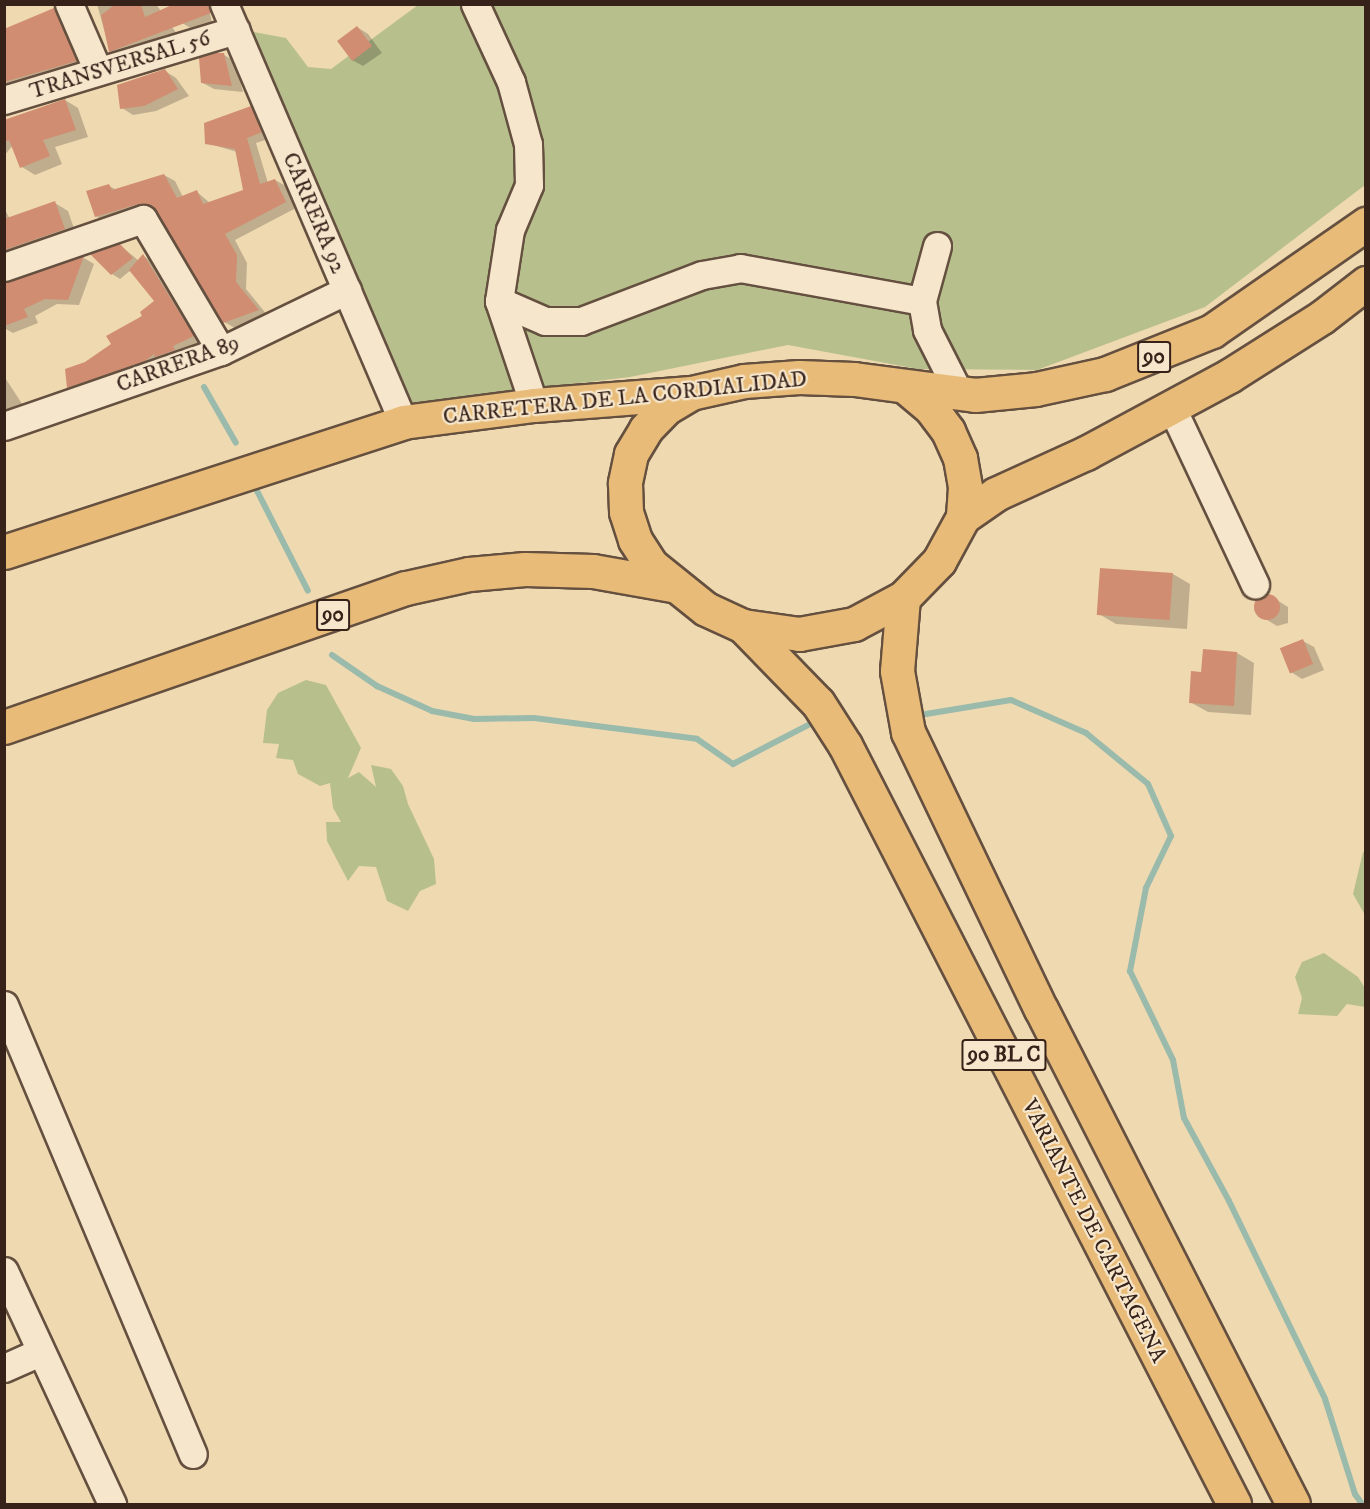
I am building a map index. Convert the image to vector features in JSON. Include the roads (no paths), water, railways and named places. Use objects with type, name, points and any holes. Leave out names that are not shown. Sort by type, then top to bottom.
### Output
[{"type":"highway","name":"CARRETERA DE LA CORDIALIDAD","points":[[4,552],[403,422],[534,405],[691,393],[744,381],[799,377],[854,379],[960,395],[1036,389],[1105,374],[1160,355],[1212,331],[1365,224]]},
{"type":"highway","name":"90","points":[[963,517],[996,494],[1172,408],[1275,348],[1365,283]]},
{"type":"highway","points":[[691,393],[666,408],[646,429],[631,454],[625,483],[626,512],[635,540],[651,565],[672,585],[706,609],[743,626],[799,634],[854,624],[903,597],[939,561],[963,517],[965,487],[956,449],[930,407],[907,388]]},
{"type":"highway","name":"90","points":[[4,727],[406,588],[469,574],[525,569],[593,570],[672,585]]},
{"type":"highway","name":"90 BL C","points":[[903,597],[897,672],[908,732],[1041,1009],[1293,1504]]},
{"type":"highway","name":"VARIANTE DE CARTAGENA","points":[[743,626],[818,703],[845,745],[1234,1504]]},
{"type":"street","points":[[69,4],[98,71]]},
{"type":"street","name":"CARRERA 92","points":[[224,4],[403,422]]},
{"type":"street","points":[[475,4],[511,82],[528,144],[529,185],[510,230],[499,302],[534,405]]},
{"type":"street","name":"TRANSVERSAL 56","points":[[4,100],[236,30]]},
{"type":"street","points":[[4,267],[143,219],[221,351]]},
{"type":"street","points":[[937,246],[922,301],[927,330],[960,395]]},
{"type":"street","points":[[499,302],[545,321],[581,321],[702,275],[740,268],[922,301]]},
{"type":"street","name":"CARRERA 89","points":[[4,426],[221,351],[347,290]]},
{"type":"street","points":[[1172,408],[1255,584]]},
{"type":"street","points":[[4,1005],[193,1454]]},
{"type":"street","points":[[4,1272],[112,1504]]},
{"type":"street","points":[[4,1368],[40,1352]]},
{"type":"waterway","points":[[204,387],[236,443]]},
{"type":"waterway","points":[[252,481],[308,591]]},
{"type":"waterway","points":[[332,655],[377,686],[432,711],[474,719],[534,718],[697,739],[733,764],[814,722]]},
{"type":"waterway","points":[[926,714],[1011,700],[1086,733],[1148,784],[1171,836],[1146,888],[1130,971],[1173,1060],[1184,1118],[1229,1201],[1325,1399],[1355,1494],[1362,1504]]}]
